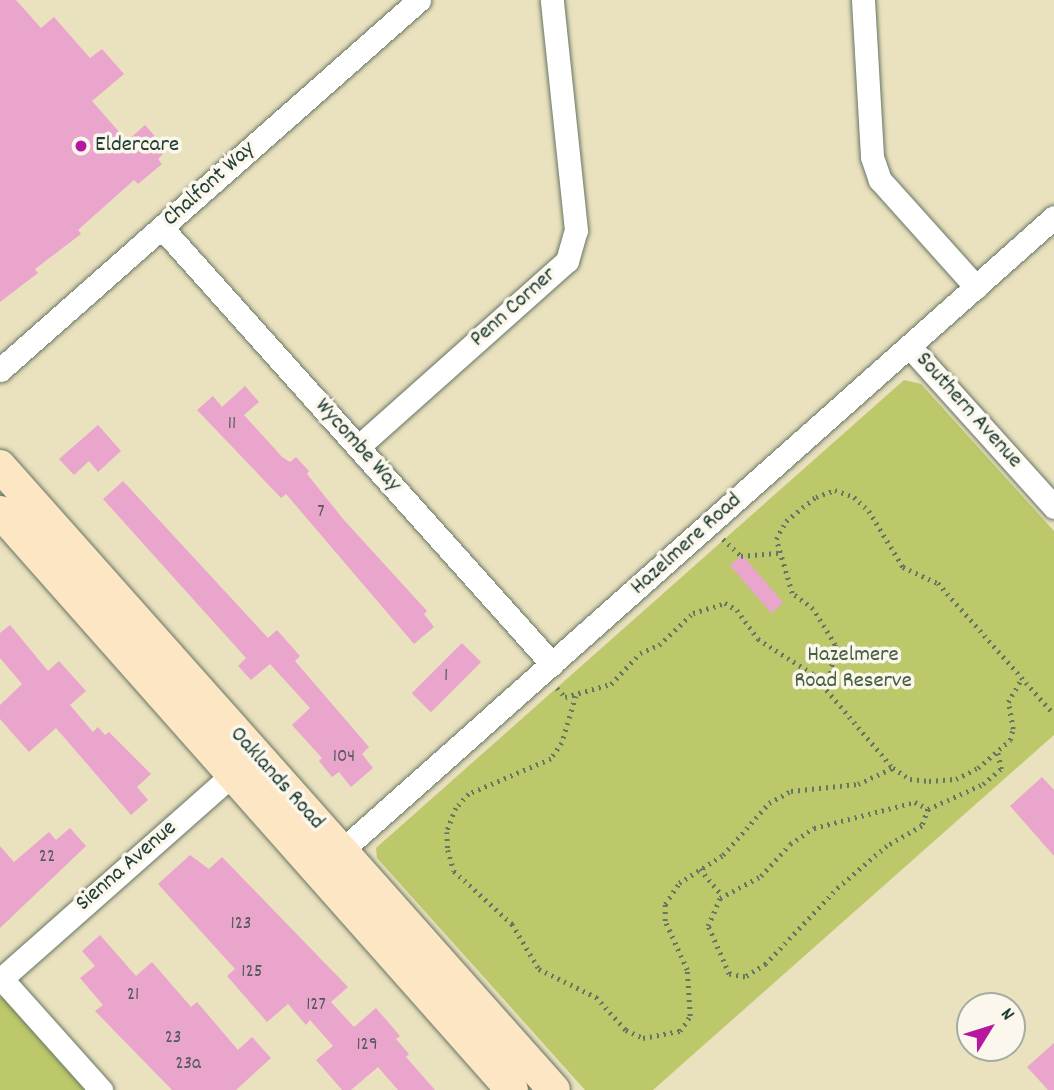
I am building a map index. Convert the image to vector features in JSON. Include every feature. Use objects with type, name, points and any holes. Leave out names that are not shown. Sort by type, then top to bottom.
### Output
[{"type":"main road","name":"Oaklands Road","points":[[0,466],[244,765],[329,861],[512,1090]]},
{"type":"main road","name":"Oaklands Road","points":[[0,512],[244,765]]},
{"type":"main road","name":"Oaklands Road","points":[[329,861],[554,1090]]},
{"type":"street","name":"Chalfont Way","points":[[0,370],[419,0]]},
{"type":"street","name":"Penn Corner","points":[[358,447],[567,261],[576,230],[552,0]]},
{"type":"street","points":[[863,0],[872,157],[880,180],[976,287]]},
{"type":"street","name":"Hazelmere Road","points":[[329,861],[1054,217]]},
{"type":"street","name":"Wycombe Way","points":[[162,228],[358,447],[547,668]]},
{"type":"street","name":"Southern Avenue","points":[[910,347],[1054,506]]},
{"type":"street","name":"Sienna Avenue","points":[[1,978],[244,765]]},
{"type":"street","points":[[1,978],[101,1090]]},
{"type":"path","points":[[827,688],[835,645],[813,609],[792,593],[776,539],[780,529],[816,496],[835,490],[854,496],[869,511],[903,566],[938,583],[1054,714]]},
{"type":"path","points":[[710,524],[741,556],[778,553]]},
{"type":"path","points":[[547,668],[565,697],[611,684],[640,653],[659,645],[693,614],[725,603],[737,610],[758,639],[814,674],[893,768],[910,779],[956,779],[997,750],[1013,735],[1008,702],[1022,678]]},
{"type":"path","points":[[576,696],[566,733],[551,759],[478,790],[456,808],[447,832],[454,871],[513,924],[539,969],[596,997],[626,1030],[643,1038],[680,1031],[690,1016],[687,970],[665,921],[665,904],[679,883],[723,855],[769,803],[791,790],[858,785],[893,768]]},
{"type":"path","points":[[928,809],[915,802],[814,828],[790,844],[761,876],[723,896],[708,926],[722,966],[734,977],[745,977],[766,964],[848,878],[887,845],[922,826],[928,809],[988,780],[1001,769],[997,750]]},
{"type":"path","points":[[700,869],[723,896]]},
{"type":"green space","name":"Hazelmere Road Reserve","points":[[904,380],[921,384],[1054,531],[1054,735],[653,1090],[585,1090],[377,858],[376,848]]},
{"type":"green space","points":[[5,994],[89,1090],[0,1090],[0,998]]},
{"type":"building","name":"Eldercare","points":[[0,0],[16,0],[41,28],[54,17],[90,58],[102,49],[124,74],[92,101],[127,141],[145,125],[167,150],[158,159],[162,164],[138,184],[134,180],[78,230],[81,234],[35,269],[38,273],[0,302]]},
{"type":"building","points":[[245,386],[259,402],[244,415],[282,457],[290,462],[296,457],[344,520],[427,611],[424,614],[434,627],[414,644],[286,494],[281,498],[197,410],[213,396],[222,407]]},
{"type":"building","points":[[98,425],[121,451],[98,472],[89,461],[74,475],[59,459]]},
{"type":"building","points":[[123,481],[268,638],[277,630],[300,656],[295,661],[369,747],[362,754],[373,768],[351,787],[339,772],[332,777],[319,761],[322,758],[292,725],[310,708],[270,664],[251,680],[238,666],[246,658],[103,499]]},
{"type":"building","points":[[742,555],[783,603],[771,613],[730,565]]},
{"type":"building","points":[[10,625],[48,671],[59,661],[86,691],[70,705],[93,732],[98,727],[105,735],[109,732],[151,774],[137,787],[148,800],[131,815],[56,728],[29,752],[0,719],[0,705],[22,684],[0,658],[0,633]]},
{"type":"building","points":[[462,643],[481,662],[431,712],[412,693]]},
{"type":"building","points":[[1042,777],[1054,790],[1054,856],[1010,806]]},
{"type":"building","points":[[70,828],[86,846],[0,928],[0,846],[14,862],[49,832],[56,840]]},
{"type":"building","points":[[190,855],[209,869],[222,857],[348,987],[331,1002],[354,1027],[376,1008],[400,1036],[396,1039],[409,1054],[406,1057],[435,1090],[398,1090],[378,1067],[351,1090],[342,1090],[316,1060],[333,1046],[310,1020],[306,1025],[288,1004],[267,1022],[227,976],[235,969],[158,884]]},
{"type":"building","points":[[100,935],[136,976],[152,962],[191,1007],[197,1002],[238,1050],[252,1037],[271,1058],[236,1090],[172,1090],[95,1011],[103,1005],[80,978],[95,966],[82,951]]},
{"type":"building","points":[[1054,1043],[1054,1090],[1048,1090],[1027,1067]]},
{"type":"place","name":"Eldercare","points":[[81,146]]}]
